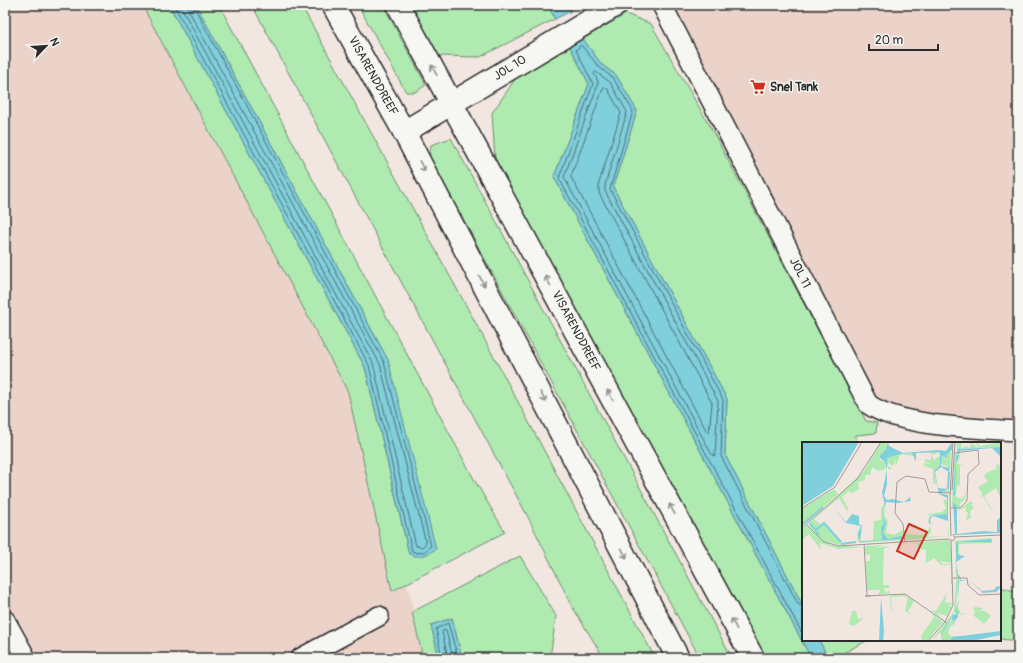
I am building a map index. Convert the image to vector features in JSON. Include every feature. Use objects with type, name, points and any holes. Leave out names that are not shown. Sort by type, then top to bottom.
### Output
[{"type":"main road","name":"VISARENDDREEF","points":[[333,5],[404,132],[678,658]]},
{"type":"main road","name":"VISARENDDREEF","points":[[398,5],[753,658]]},
{"type":"main road","name":"JOL 10","points":[[404,132],[616,5]]},
{"type":"street","name":"JOL 11","points":[[662,5],[868,404],[879,412],[925,422],[1018,431]]},
{"type":"street","points":[[301,658],[379,616]]},
{"type":"street","points":[[5,620],[26,658]]},
{"type":"shaded area","points":[[5,5],[149,5],[354,378],[426,658],[5,658]]},
{"type":"shaded area","points":[[660,5],[1018,5],[1018,429],[873,413]]},
{"type":"green space","points":[[142,5],[169,5],[365,367],[409,554],[388,360],[196,5],[219,5],[475,481],[505,532],[392,591],[348,392]]},
{"type":"green space","points":[[252,5],[301,5],[480,331],[655,658],[604,658],[573,608],[529,519]]},
{"type":"green space","points":[[358,5],[383,5],[426,85],[415,92],[406,92]]},
{"type":"green space","points":[[411,5],[548,5],[555,19],[480,57],[439,56]]},
{"type":"green space","points":[[626,14],[651,24],[711,128],[866,421],[877,423],[876,433],[856,435],[856,442],[802,442],[802,604],[725,455],[727,399],[613,187],[637,111],[616,75],[602,65],[583,39]]},
{"type":"green space","points":[[570,47],[589,84],[554,177],[811,658],[765,658],[495,159],[492,113],[516,78]]},
{"type":"green space","points":[[451,138],[732,658],[700,658],[466,224],[429,160],[431,145]]},
{"type":"green space","points":[[520,556],[556,616],[550,658],[462,658],[452,618],[431,625],[439,658],[423,658],[412,612]]},
{"type":"green space","points":[[1001,587],[1018,592],[1018,641],[1001,639]]},
{"type":"green space","points":[[820,641],[866,641],[834,658],[828,658]]},
{"type":"water","points":[[169,5],[196,5],[388,360],[436,549],[426,555],[416,556],[409,554],[365,367]]},
{"type":"water","points":[[548,5],[569,5],[571,11],[555,19]]},
{"type":"water","points":[[583,39],[602,65],[616,75],[637,111],[613,187],[727,399],[725,455],[802,604],[802,641],[820,641],[828,658],[811,658],[554,177],[589,84],[570,47]]},
{"type":"water","points":[[452,618],[462,658],[439,658],[431,625]]},
{"type":"place","name":"Snel Tank","points":[[758,87]]}]
